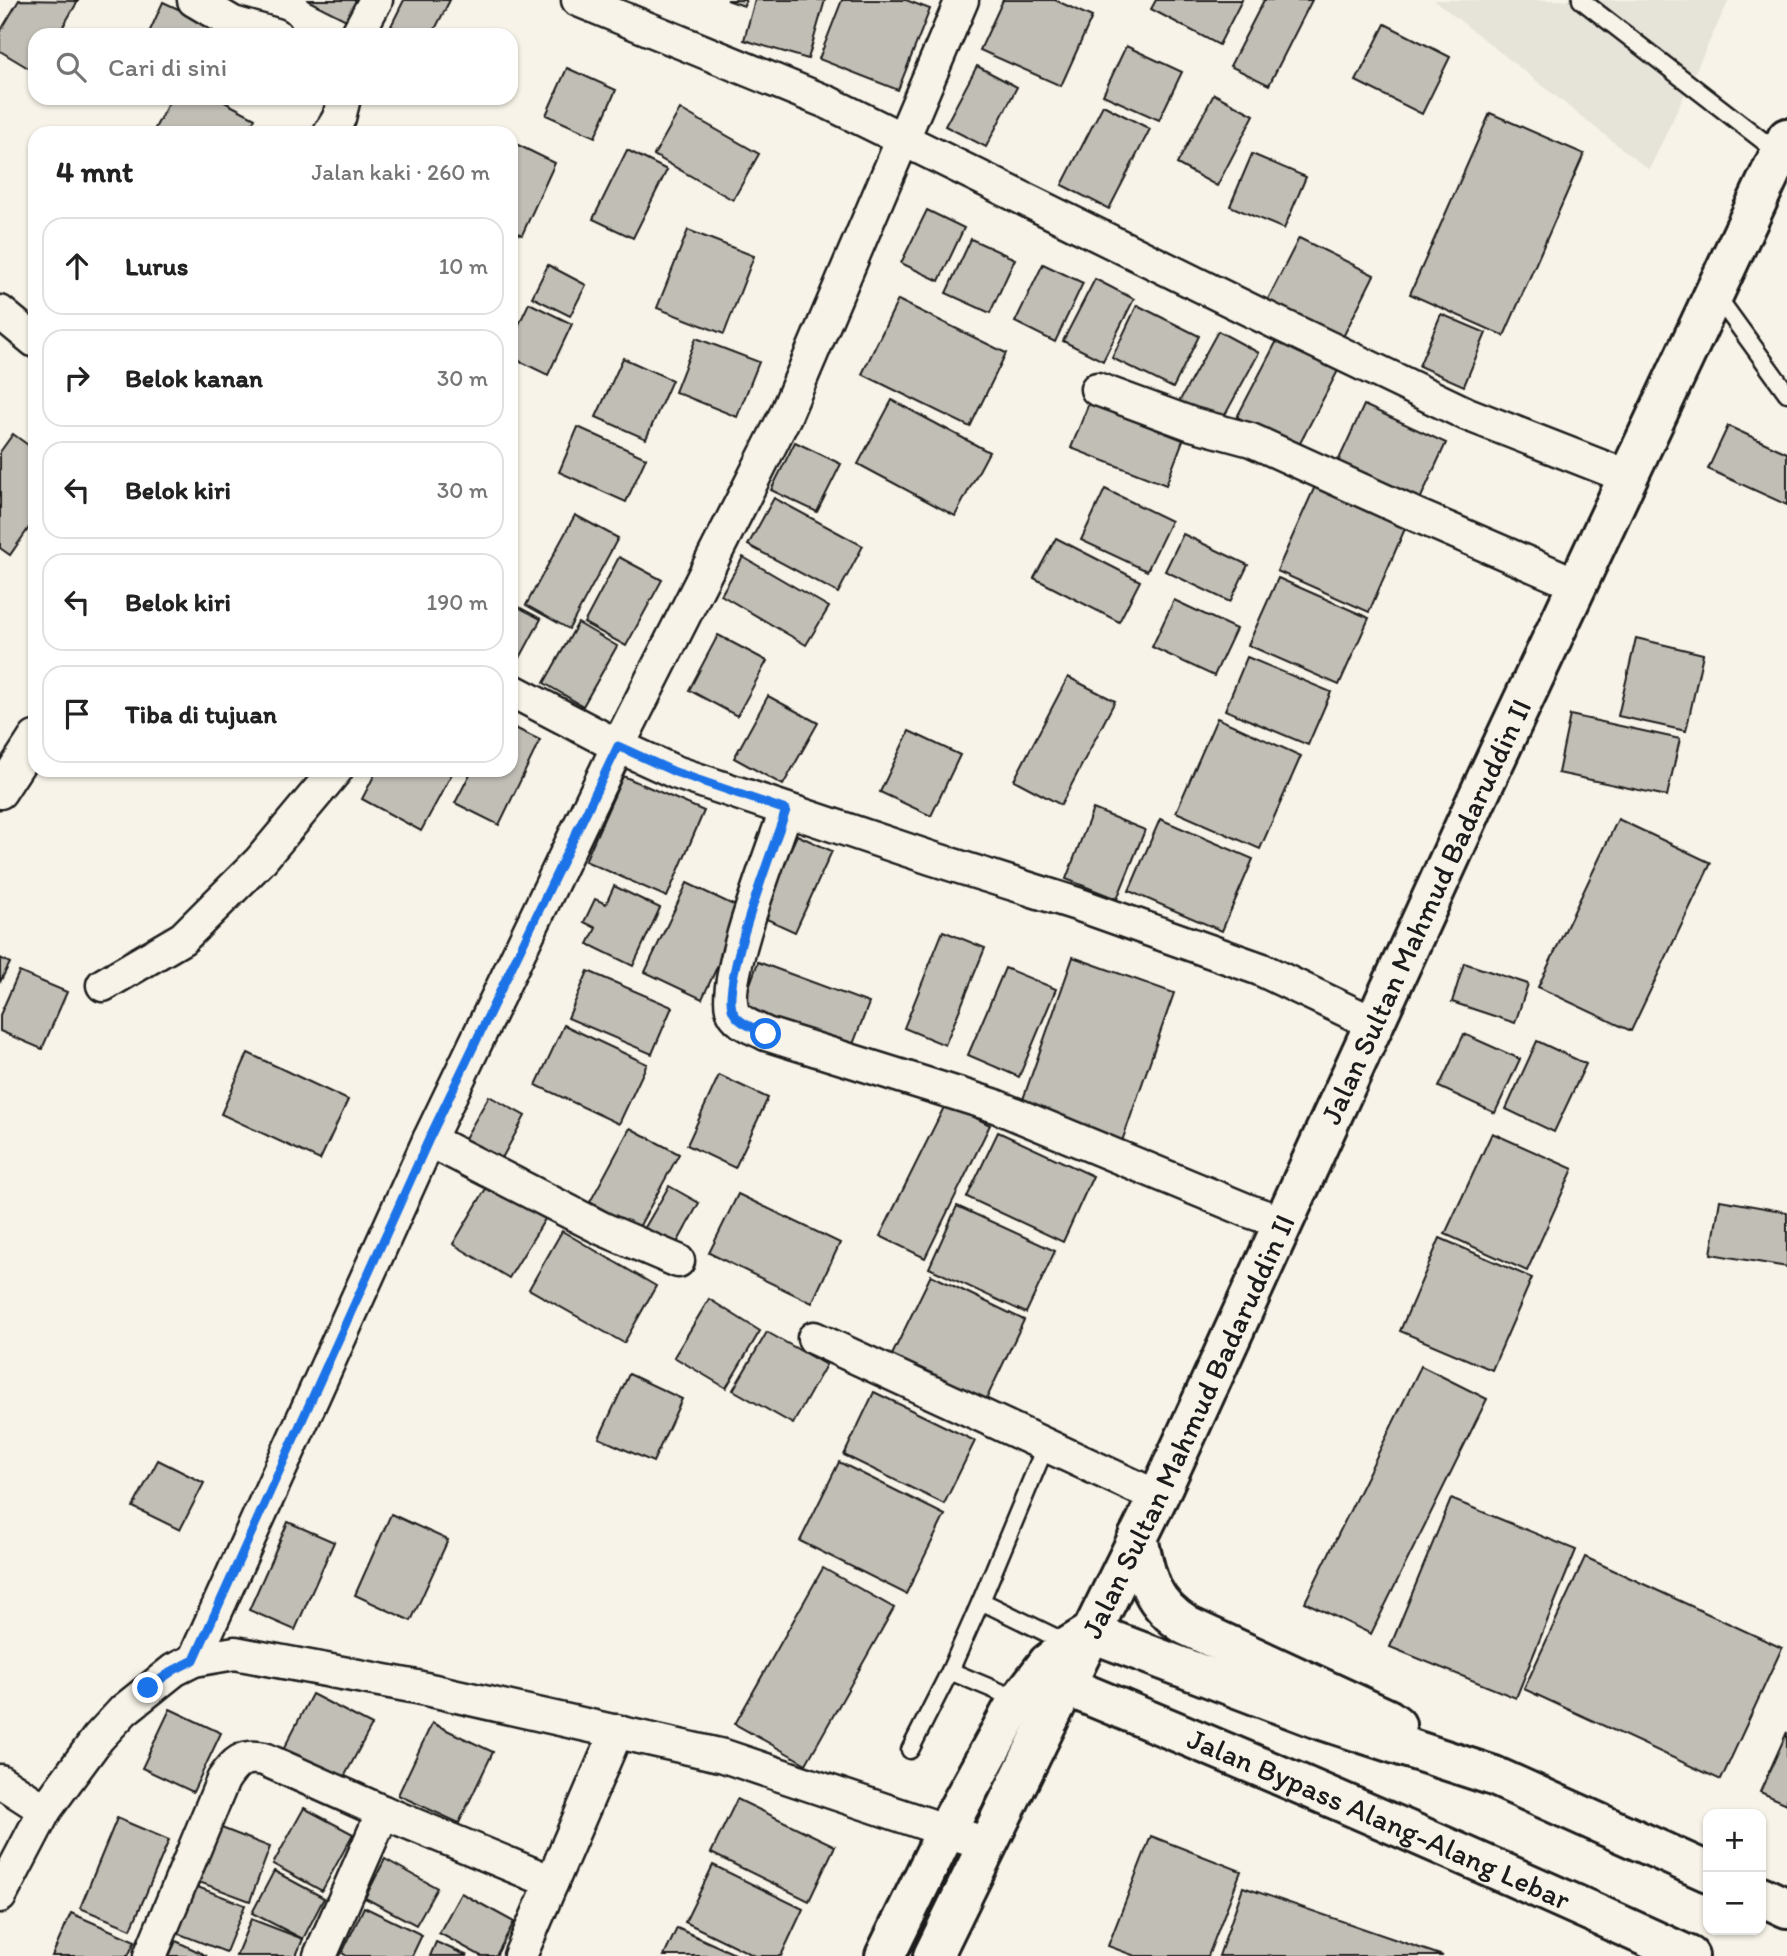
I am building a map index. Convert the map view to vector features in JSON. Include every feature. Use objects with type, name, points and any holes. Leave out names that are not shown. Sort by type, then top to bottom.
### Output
[{"type":"highway","name":"Jalan Sultan Mahmud Badaruddin II","points":[[933,1956],[1066,1686],[1081,1639],[1158,1497],[1783,146]]},
{"type":"highway","points":[[1138,1537],[1147,1580],[1171,1616],[1187,1626],[1388,1719],[1404,1731],[1424,1754]]},
{"type":"highway","points":[[885,1956],[995,1738],[1019,1700],[1048,1663],[1081,1639],[1494,1776],[1703,1870]]},
{"type":"highway","name":"Jalan Bypass Alang-Alang Lebar","points":[[1066,1686],[1504,1872],[1689,1956]]},
{"type":"highway","points":[[1766,1898],[1787,1908]]},
{"type":"street","points":[[194,0],[233,23],[251,28]]},
{"type":"street","points":[[361,28],[376,0]]},
{"type":"street","points":[[578,0],[829,103],[1467,414],[1628,477]]},
{"type":"street","points":[[194,1660],[429,1139],[618,746],[785,416],[962,0]]},
{"type":"street","points":[[334,126],[342,105]]},
{"type":"street","points":[[0,312],[28,335]]},
{"type":"street","points":[[1097,389],[1192,425],[1251,440],[1578,585]]},
{"type":"street","points":[[518,694],[618,746],[675,772],[1077,904],[1260,969],[1375,1024]]},
{"type":"street","points":[[0,792],[28,749]]},
{"type":"street","points":[[103,985],[183,938],[260,861],[330,777]]},
{"type":"street","points":[[786,810],[751,912],[730,990],[732,1011],[738,1019],[766,1034],[993,1105],[1284,1223]]},
{"type":"street","points":[[429,1139],[603,1229],[678,1261]]},
{"type":"street","points":[[814,1338],[1158,1497]]},
{"type":"street","points":[[0,1896],[46,1810],[90,1747],[124,1710],[165,1676],[194,1660],[235,1653],[417,1687],[724,1756],[989,1845]]},
{"type":"street","points":[[520,1956],[617,1731]]},
{"type":"street","points":[[150,1956],[223,1780],[236,1762],[253,1757],[264,1759],[552,1882]]},
{"type":"street","points":[[0,1781],[46,1810]]},
{"type":"street","points":[[320,1956],[383,1812]]},
{"type":"lane","points":[[1581,0],[1783,146]]},
{"type":"lane","points":[[1714,293],[1787,393]]},
{"type":"lane","points":[[910,1750],[950,1671],[1046,1444]]},
{"type":"lane","points":[[981,1601],[1081,1639]]},
{"type":"lane","points":[[950,1671],[1019,1700]]},
{"type":"shaded area","points":[[1434,0],[1729,0],[1649,170]]},
{"type":"building","points":[[19,0],[78,1],[62,28],[28,28],[28,68],[0,51],[0,32]]},
{"type":"building","points":[[307,0],[359,0],[348,21]]},
{"type":"building","points":[[404,0],[450,0],[436,28],[391,26]]},
{"type":"building","points":[[727,0],[746,0],[744,6]]},
{"type":"building","points":[[755,0],[825,0],[808,59],[744,40]]},
{"type":"building","points":[[842,0],[906,0],[930,9],[898,90],[819,59]]},
{"type":"building","points":[[1003,0],[1055,0],[1092,17],[1061,86],[980,50]]},
{"type":"building","points":[[1156,0],[1242,0],[1219,45],[1151,9]]},
{"type":"building","points":[[1264,0],[1312,0],[1269,85],[1230,66]]},
{"type":"building","points":[[163,2],[220,28],[151,28]]},
{"type":"building","points":[[1385,24],[1450,57],[1422,114],[1356,81]]},
{"type":"building","points":[[1126,46],[1182,72],[1159,120],[1103,95]]},
{"type":"building","points":[[977,66],[1017,87],[986,147],[945,126]]},
{"type":"building","points":[[567,68],[616,90],[595,137],[546,115]]},
{"type":"building","points":[[1214,94],[1254,115],[1217,186],[1177,164]]},
{"type":"building","points":[[167,105],[230,105],[255,118],[251,126],[156,126]]},
{"type":"building","points":[[1103,105],[1150,129],[1109,209],[1062,185]]},
{"type":"building","points":[[680,109],[759,154],[733,200],[654,155]]},
{"type":"building","points":[[1490,113],[1584,154],[1504,336],[1410,294]]},
{"type":"building","points":[[518,145],[555,163],[522,235],[518,233]]},
{"type":"building","points":[[627,150],[667,170],[633,238],[593,219]]},
{"type":"building","points":[[1252,154],[1306,177],[1284,229],[1230,206]]},
{"type":"building","points":[[927,210],[964,228],[939,281],[901,263]]},
{"type":"building","points":[[688,230],[754,256],[724,334],[657,308]]},
{"type":"building","points":[[1299,238],[1374,275],[1342,339],[1267,301]]},
{"type":"building","points":[[971,239],[1015,259],[990,313],[946,293]]},
{"type":"building","points":[[1043,264],[1083,283],[1055,342],[1015,322]]},
{"type":"building","points":[[548,265],[586,285],[570,316],[532,297]]},
{"type":"building","points":[[1095,279],[1134,299],[1103,361],[1063,341]]},
{"type":"building","points":[[898,300],[1006,353],[970,427],[862,374]]},
{"type":"building","points":[[529,303],[572,324],[548,375],[518,360],[518,326]]},
{"type":"building","points":[[1137,305],[1199,336],[1173,388],[1112,358]]},
{"type":"building","points":[[1441,314],[1486,333],[1464,386],[1419,366]]},
{"type":"building","points":[[1218,331],[1259,353],[1220,424],[1179,402]]},
{"type":"building","points":[[1282,331],[1342,363],[1297,449],[1237,417]]},
{"type":"building","points":[[696,338],[759,362],[737,417],[675,392]]},
{"type":"building","points":[[623,358],[672,380],[646,439],[596,417]]},
{"type":"building","points":[[892,400],[989,452],[955,516],[858,464]]},
{"type":"building","points":[[1089,403],[1183,440],[1166,485],[1071,448]]},
{"type":"building","points":[[1364,405],[1446,443],[1418,504],[1336,466]]},
{"type":"building","points":[[1728,426],[1787,453],[1787,505],[1708,469]]},
{"type":"building","points":[[578,427],[646,458],[626,502],[559,472]]},
{"type":"building","points":[[13,434],[28,445],[28,529],[10,555],[0,548],[0,452]]},
{"type":"building","points":[[795,442],[841,464],[817,512],[771,490]]},
{"type":"building","points":[[1316,484],[1407,524],[1369,612],[1277,571]]},
{"type":"building","points":[[1105,489],[1171,521],[1147,571],[1081,540]]},
{"type":"building","points":[[774,498],[863,546],[838,593],[748,545]]},
{"type":"building","points":[[575,515],[618,538],[569,629],[526,605]]},
{"type":"building","points":[[1183,534],[1248,565],[1230,602],[1165,571]]},
{"type":"building","points":[[1056,538],[1140,581],[1119,622],[1034,578]]},
{"type":"building","points":[[619,557],[662,580],[626,646],[584,623]]},
{"type":"building","points":[[743,557],[829,607],[806,645],[721,595]]},
{"type":"building","points":[[1278,578],[1369,618],[1339,685],[1248,645]]},
{"type":"building","points":[[1174,600],[1236,629],[1214,676],[1152,647]]},
{"type":"building","points":[[518,607],[541,619],[518,662]]},
{"type":"building","points":[[578,623],[617,646],[583,706],[544,683]]},
{"type":"building","points":[[718,635],[767,661],[737,716],[689,690]]},
{"type":"building","points":[[1636,638],[1703,654],[1686,731],[1618,716]]},
{"type":"building","points":[[1247,657],[1331,692],[1308,745],[1225,710]]},
{"type":"building","points":[[1068,677],[1115,701],[1061,805],[1014,780]]},
{"type":"building","points":[[768,696],[818,723],[783,785],[734,758]]},
{"type":"building","points":[[1570,715],[1680,739],[1667,796],[1558,773]]},
{"type":"building","points":[[1217,718],[1301,756],[1260,849],[1176,812]]},
{"type":"building","points":[[518,729],[540,740],[499,825],[455,803],[468,777],[518,777]]},
{"type":"building","points":[[909,731],[960,755],[931,816],[880,792]]},
{"type":"building","points":[[623,776],[704,811],[667,897],[585,861]]},
{"type":"building","points":[[373,777],[450,777],[421,831],[362,799]]},
{"type":"building","points":[[1093,809],[1145,830],[1117,899],[1066,879]]},
{"type":"building","points":[[1160,819],[1253,859],[1222,931],[1129,891]]},
{"type":"building","points":[[1618,819],[1711,863],[1631,1031],[1538,987]]},
{"type":"building","points":[[797,835],[832,851],[795,932],[760,916]]},
{"type":"building","points":[[687,883],[744,910],[702,999],[645,972]]},
{"type":"building","points":[[614,886],[660,908],[633,966],[588,944],[596,928],[584,922],[595,899],[606,904]]},
{"type":"building","points":[[943,931],[985,948],[945,1045],[904,1028]]},
{"type":"building","points":[[1073,957],[1174,993],[1121,1144],[1020,1108]]},
{"type":"building","points":[[0,958],[10,963],[0,982]]},
{"type":"building","points":[[758,962],[869,1003],[850,1052],[740,1012]]},
{"type":"building","points":[[1464,963],[1528,984],[1515,1023],[1452,1002]]},
{"type":"building","points":[[1005,968],[1056,989],[1019,1077],[968,1055]]},
{"type":"building","points":[[588,971],[672,1007],[652,1054],[568,1018]]},
{"type":"building","points":[[19,972],[67,992],[42,1049],[0,1031],[0,1015]]},
{"type":"building","points":[[564,1025],[647,1064],[619,1124],[536,1085]]},
{"type":"building","points":[[1464,1034],[1520,1059],[1495,1113],[1439,1087]]},
{"type":"building","points":[[1537,1041],[1586,1064],[1554,1132],[1506,1109]]},
{"type":"building","points":[[248,1053],[348,1100],[320,1160],[221,1114]]},
{"type":"building","points":[[719,1075],[768,1098],[735,1168],[687,1145]]},
{"type":"building","points":[[489,1096],[525,1116],[501,1160],[464,1140]]},
{"type":"building","points":[[946,1103],[990,1125],[925,1258],[880,1236]]},
{"type":"building","points":[[630,1128],[679,1154],[638,1229],[590,1202]]},
{"type":"building","points":[[998,1132],[1093,1176],[1063,1242],[967,1197]]},
{"type":"building","points":[[1492,1133],[1573,1169],[1527,1271],[1445,1234]]},
{"type":"building","points":[[488,1185],[545,1219],[509,1278],[453,1244]]},
{"type":"building","points":[[669,1186],[699,1203],[671,1254],[640,1236]]},
{"type":"building","points":[[738,1194],[840,1243],[812,1303],[709,1253]]},
{"type":"building","points":[[1720,1200],[1787,1212],[1787,1267],[1711,1254]]},
{"type":"building","points":[[957,1206],[1055,1251],[1026,1313],[929,1268]]},
{"type":"building","points":[[562,1231],[656,1286],[624,1343],[529,1289]]},
{"type":"building","points":[[1440,1238],[1532,1278],[1492,1370],[1400,1331]]},
{"type":"building","points":[[931,1275],[1024,1320],[984,1404],[890,1359]]},
{"type":"building","points":[[709,1299],[760,1331],[726,1388],[674,1357]]},
{"type":"building","points":[[767,1332],[826,1365],[793,1424],[733,1390]]},
{"type":"building","points":[[1421,1366],[1487,1399],[1371,1634],[1305,1602]]},
{"type":"building","points":[[629,1374],[682,1399],[653,1462],[599,1438]]},
{"type":"building","points":[[874,1392],[975,1441],[944,1504],[844,1455]]},
{"type":"building","points":[[158,1460],[204,1483],[180,1530],[133,1507]]},
{"type":"building","points":[[839,1462],[945,1515],[906,1594],[800,1541]]},
{"type":"building","points":[[1451,1499],[1576,1550],[1516,1698],[1390,1647]]},
{"type":"building","points":[[391,1514],[448,1540],[411,1621],[355,1595]]},
{"type":"building","points":[[288,1522],[334,1542],[295,1630],[249,1610]]},
{"type":"building","points":[[1585,1557],[1782,1648],[1721,1780],[1524,1689]]},
{"type":"building","points":[[823,1568],[894,1608],[806,1764],[735,1724]]},
{"type":"building","points":[[312,1694],[372,1725],[342,1781],[283,1750]]},
{"type":"building","points":[[170,1709],[221,1733],[193,1792],[142,1768]]},
{"type":"building","points":[[432,1723],[493,1752],[459,1823],[398,1795]]},
{"type":"building","points":[[1787,1732],[1787,1804],[1760,1792]]},
{"type":"building","points":[[737,1799],[835,1846],[809,1901],[711,1853]]},
{"type":"building","points":[[304,1808],[353,1834],[322,1891],[273,1864]]},
{"type":"building","points":[[117,1818],[169,1840],[131,1929],[80,1908]]},
{"type":"building","points":[[219,1827],[270,1847],[250,1901],[199,1882]]},
{"type":"building","points":[[1151,1836],[1241,1871],[1208,1956],[1135,1956],[1108,1946]]},
{"type":"building","points":[[385,1859],[437,1888],[416,1925],[365,1898]]},
{"type":"building","points":[[713,1865],[803,1909],[781,1956],[755,1956],[685,1922]]},
{"type":"building","points":[[274,1871],[324,1898],[303,1939],[252,1913]]},
{"type":"building","points":[[195,1886],[245,1905],[226,1952],[177,1933]]},
{"type":"building","points":[[1243,1887],[1443,1956],[1219,1956]]},
{"type":"building","points":[[461,1893],[514,1922],[496,1956],[481,1956],[439,1933]]},
{"type":"building","points":[[364,1907],[422,1935],[412,1956],[347,1956],[342,1953]]},
{"type":"building","points":[[71,1913],[135,1941],[128,1956],[52,1956]]},
{"type":"building","points":[[251,1919],[303,1939],[296,1956],[236,1956]]},
{"type":"building","points":[[677,1928],[739,1956],[664,1956]]},
{"type":"building","points":[[176,1941],[207,1956],[169,1956]]},
{"type":"building","points":[[436,1942],[468,1956],[430,1956]]},
{"type":"route","points":[[148,1688],[194,1660],[429,1139],[618,746],[675,772],[786,810],[751,912],[730,990],[732,1011],[738,1019],[766,1034]]}]
